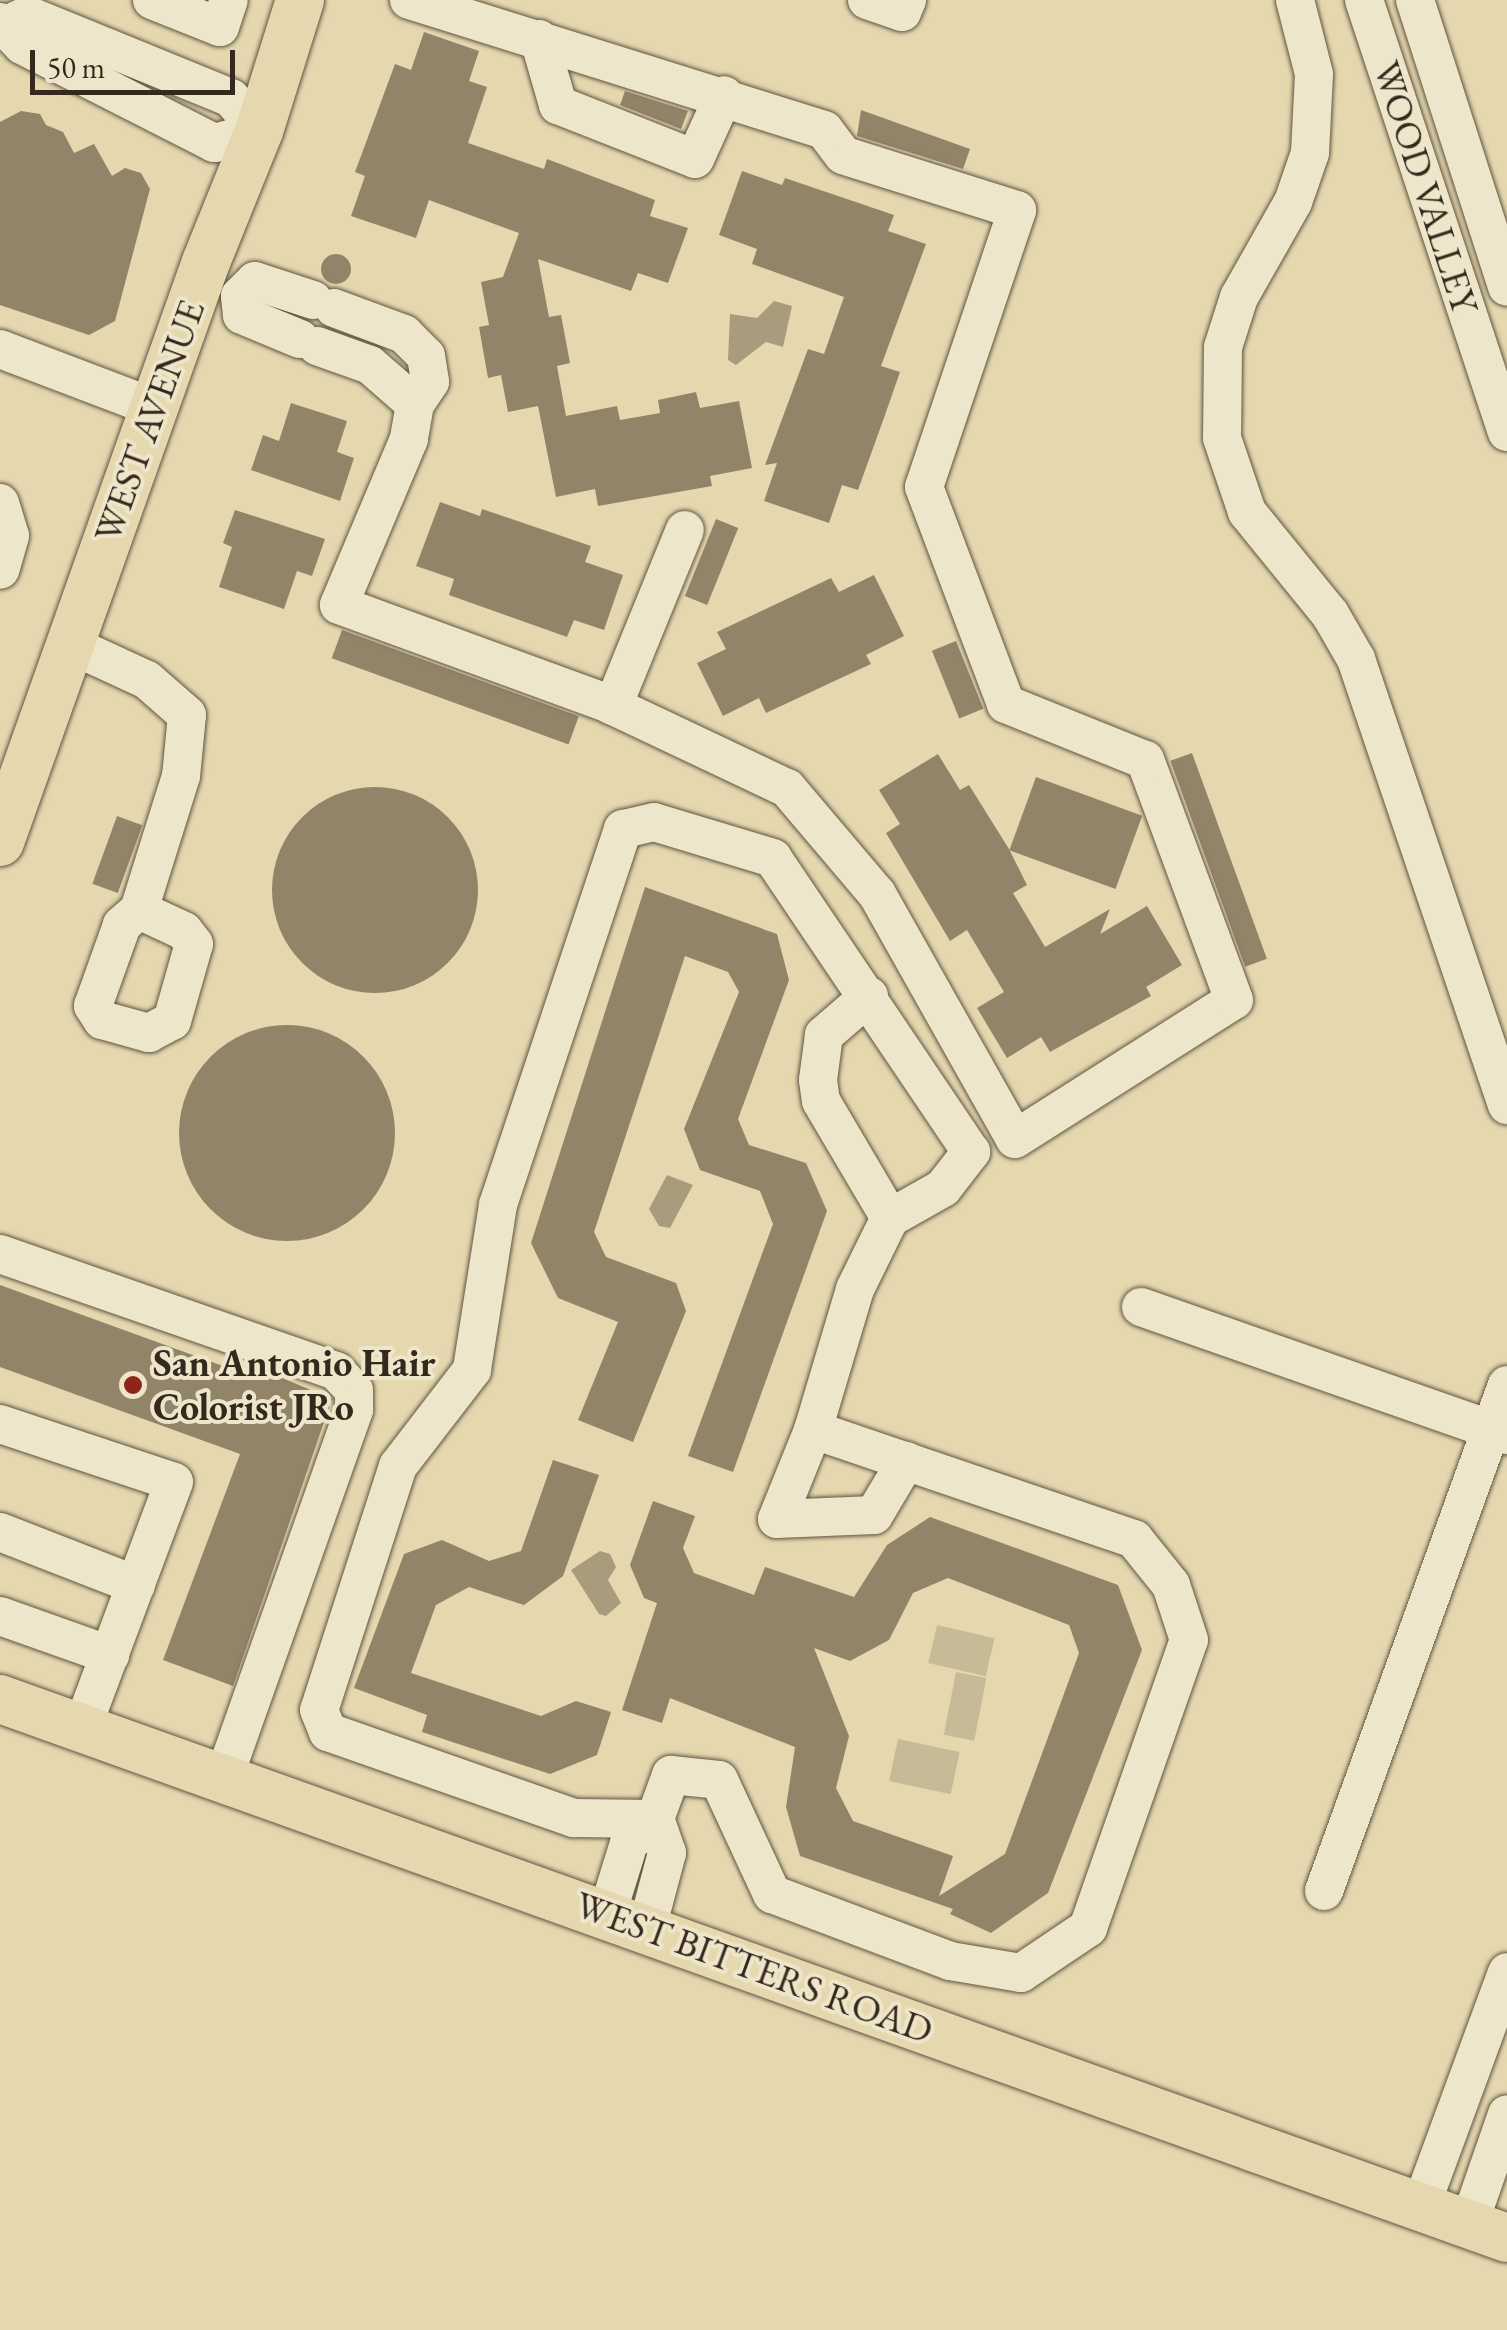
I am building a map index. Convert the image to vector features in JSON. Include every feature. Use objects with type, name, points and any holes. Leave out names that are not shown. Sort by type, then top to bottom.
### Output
[{"type":"main road","name":"WEST AVENUE","points":[[0,842],[153,408],[220,288],[259,132],[300,0]]},
{"type":"main road","name":"WEST BITTERS ROAD","points":[[0,1699],[1488,2231]]},
{"type":"street","points":[[152,0],[220,27],[229,0]]},
{"type":"street","points":[[410,0],[824,130],[844,155],[1005,217],[924,487],[1006,704],[1145,760],[1234,1000],[1015,1138],[876,894],[788,788],[613,706],[339,605],[409,439],[415,404],[430,382],[426,356],[417,344],[323,304],[254,281],[220,288],[242,316],[370,364],[415,404]]},
{"type":"street","points":[[866,0],[902,12],[907,0]]},
{"type":"street","points":[[1295,0],[1314,74],[1310,152],[1293,202],[1239,296],[1228,330],[1218,399],[1222,438],[1247,512],[1330,614],[1356,659],[1507,1104]]},
{"type":"street","name":"WOOD VALLEY","points":[[1364,0],[1496,358],[1507,432]]},
{"type":"street","name":"WOOD VALLEY","points":[[1414,0],[1507,287]]},
{"type":"street","points":[[2,30],[22,45],[214,143],[259,132]]},
{"type":"street","points":[[539,40],[558,105],[695,159],[724,96]]},
{"type":"street","points":[[0,349],[153,408]]},
{"type":"street","points":[[0,503],[10,536],[0,570]]},
{"type":"street","points":[[613,706],[684,530]]},
{"type":"street","points":[[69,644],[147,680],[187,715],[181,776],[139,910]]},
{"type":"street","points":[[655,1819],[574,1818],[328,1732],[318,1710],[398,1466],[472,1370],[498,1204],[622,829],[654,822],[773,858],[971,1152],[943,1188],[890,1218],[855,1289],[813,1430],[777,1519],[874,1514],[906,1462]]},
{"type":"street","points":[[869,996],[824,1036],[818,1080],[822,1100],[890,1218]]},
{"type":"street","points":[[0,1254],[336,1371],[354,1390],[354,1410],[224,1778]]},
{"type":"street","points":[[1141,1307],[1499,1432]]},
{"type":"street","points":[[1324,1891],[1499,1432],[1507,1385]]},
{"type":"street","points":[[0,1424],[174,1482],[82,1728]]},
{"type":"street","points":[[627,1921],[630,1843],[655,1819],[671,1775],[719,1780],[772,1894],[950,1960],[1022,1973],[1088,1928],[1189,1640],[1171,1585],[1134,1539],[813,1430]]},
{"type":"street","points":[[0,1532],[136,1584]]},
{"type":"street","points":[[0,1616],[110,1655]]},
{"type":"street","points":[[1421,2206],[1507,1972]]},
{"type":"street","points":[[1488,2231],[1507,2114]]},
{"type":"shaded area","points":[[774,301],[792,306],[783,347],[766,342],[736,365],[728,360],[730,314],[757,318]]},
{"type":"shaded area","points":[[667,1175],[693,1185],[670,1228],[659,1226],[649,1209]]},
{"type":"shaded area","points":[[600,1551],[610,1554],[616,1567],[608,1580],[621,1603],[606,1616],[599,1614],[571,1570]]},
{"type":"shaded area","points":[[937,1625],[994,1638],[986,1676],[928,1663]]},
{"type":"shaded area","points":[[956,1672],[986,1678],[974,1741],[944,1735]]},
{"type":"shaded area","points":[[898,1739],[960,1752],[951,1794],[889,1781]]},
{"type":"building","points":[[424,32],[479,51],[469,81],[487,87],[468,143],[544,169],[547,159],[655,200],[650,216],[688,228],[668,283],[638,273],[631,291],[538,259],[549,317],[561,315],[570,363],[557,366],[566,416],[617,406],[620,420],[660,413],[658,400],[696,392],[700,408],[739,401],[752,468],[710,476],[712,486],[598,506],[595,489],[556,497],[538,406],[508,412],[501,375],[488,378],[479,327],[489,325],[481,282],[503,277],[519,233],[429,200],[416,238],[351,216],[365,176],[355,172],[395,64],[411,70]]},
{"type":"building","points":[[625,91],[688,111],[681,129],[620,105]]},
{"type":"building","points":[[861,110],[970,149],[963,169],[857,136]]},
{"type":"building","points":[[21,111],[40,114],[46,125],[63,132],[74,153],[94,144],[112,176],[125,168],[141,173],[150,189],[115,321],[89,335],[0,305],[0,122]]},
{"type":"building","points":[[742,171],[782,185],[785,178],[894,215],[888,231],[926,244],[881,366],[900,372],[858,490],[842,485],[829,523],[764,501],[777,463],[765,465],[808,349],[824,354],[844,297],[752,264],[757,249],[719,235]]},
{"type":"building","points":[[336,254],[346,259],[351,269],[346,279],[336,284],[326,279],[321,269],[326,259]]},
{"type":"building","points":[[291,403],[347,421],[337,452],[354,458],[340,501],[251,470],[263,435],[279,441]]},
{"type":"building","points":[[440,502],[480,516],[482,509],[591,546],[585,562],[623,575],[604,630],[574,620],[567,637],[449,595],[454,579],[416,566]]},
{"type":"building","points":[[235,510],[325,539],[312,576],[297,571],[284,609],[219,587],[232,547],[223,543]]},
{"type":"building","points":[[716,519],[738,528],[707,605],[685,596]]},
{"type":"building","points":[[874,575],[904,636],[866,655],[871,664],[766,713],[759,698],[723,716],[697,663],[726,649],[717,632],[831,578],[839,592]]},
{"type":"building","points":[[342,630],[579,716],[569,744],[332,658]]},
{"type":"building","points":[[956,641],[983,709],[959,718],[932,651]]},
{"type":"building","points":[[1192,753],[1267,959],[1245,967],[1170,761]]},
{"type":"building","points":[[938,754],[960,790],[969,785],[1009,849],[1027,885],[1013,893],[1045,947],[1110,909],[1100,934],[1147,906],[1182,965],[1146,987],[1151,996],[1050,1052],[1041,1037],[1007,1058],[977,1008],[1004,992],[967,930],[950,941],[886,833],[900,824],[879,790]]},
{"type":"building","points":[[1036,777],[1142,816],[1116,889],[1009,850]]},
{"type":"building","points":[[375,787],[414,795],[448,817],[470,851],[478,890],[470,929],[448,963],[414,985],[375,993],[336,985],[302,963],[280,929],[272,890],[280,851],[302,817],[336,795]]},
{"type":"building","points":[[117,816],[142,825],[118,893],[92,884]]},
{"type":"building","points":[[645,887],[777,934],[789,980],[738,1119],[749,1145],[806,1163],[827,1211],[733,1472],[688,1456],[773,1224],[760,1191],[700,1170],[684,1129],[739,992],[728,972],[685,956],[594,1232],[606,1257],[676,1283],[686,1311],[633,1442],[578,1420],[618,1322],[558,1298],[531,1243]]},
{"type":"building","points":[[287,1025],[328,1034],[363,1057],[386,1092],[395,1133],[386,1174],[363,1209],[328,1232],[287,1241],[246,1232],[211,1209],[188,1174],[179,1133],[188,1092],[211,1057],[246,1034]]},
{"type":"building","points":[[0,1285],[245,1374],[249,1364],[332,1399],[233,1686],[163,1660],[240,1454],[0,1367]]},
{"type":"building","points":[[553,1460],[599,1475],[563,1576],[524,1605],[469,1587],[436,1605],[411,1673],[541,1716],[576,1701],[611,1712],[597,1755],[550,1774],[422,1732],[427,1715],[354,1688],[404,1554],[442,1540],[489,1561],[521,1551]]},
{"type":"building","points":[[653,1501],[695,1516],[683,1548],[694,1573],[754,1595],[765,1567],[854,1597],[887,1545],[930,1517],[1118,1585],[1142,1650],[1048,1893],[991,1933],[950,1914],[953,1909],[800,1856],[786,1807],[795,1747],[670,1698],[662,1723],[622,1710],[657,1603],[644,1598],[630,1565]],"holes":[[[948,1578],[1069,1625],[1079,1653],[1005,1854],[939,1896],[953,1856],[853,1821],[836,1788],[849,1736],[814,1648],[850,1661],[889,1640],[913,1593]]]},
{"type":"place","name":"San Antonio Hair Colorist JRo","points":[[133,1385]]}]
